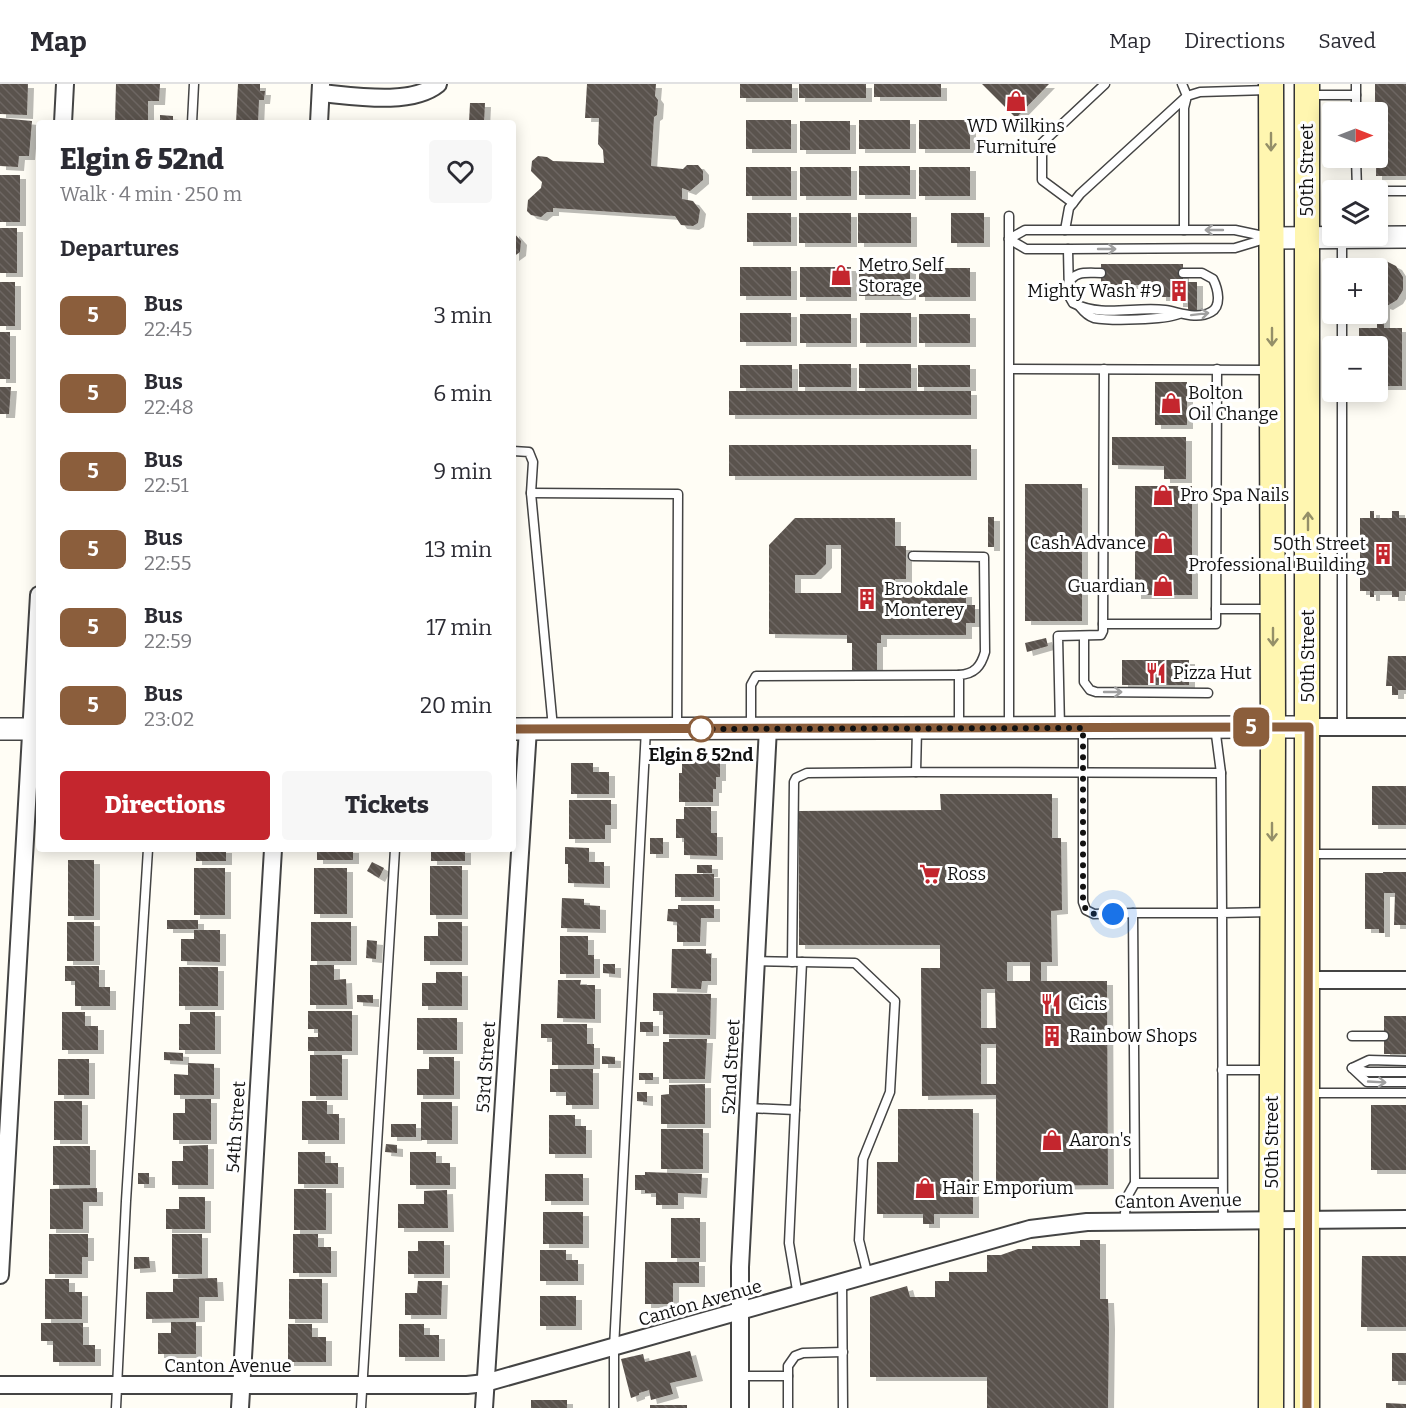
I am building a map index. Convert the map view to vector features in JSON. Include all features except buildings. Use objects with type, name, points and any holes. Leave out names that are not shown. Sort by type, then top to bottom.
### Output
[{"type":"main road","name":"50th Street","points":[[1271,87],[1273,609],[1271,1408]]},
{"type":"main road","name":"50th Street","points":[[1307,90],[1309,727],[1307,1408]]},
{"type":"street","points":[[63,120],[65,84]]},
{"type":"street","points":[[319,120],[321,89],[375,97],[413,96],[431,90],[438,84]]},
{"type":"street","points":[[1388,237],[1406,237]]},
{"type":"street","points":[[1271,238],[1322,238]]},
{"type":"street","points":[[520,729],[1406,727]]},
{"type":"street","name":"52nd Street","points":[[740,1408],[740,1312],[756,961],[759,728]]},
{"type":"street","points":[[0,729],[36,729],[0,1275]]},
{"type":"street","name":"53rd Street","points":[[516,804],[520,729]]},
{"type":"street","name":"54th Street","points":[[240,1408],[273,852]]},
{"type":"street","name":"53rd Street","points":[[484,1408],[513,852]]},
{"type":"street","points":[[1308,980],[1406,980]]},
{"type":"street","name":"Canton Avenue","points":[[0,1386],[485,1383],[1030,1229],[1076,1223],[1124,1221],[1406,1219]]},
{"type":"lane","points":[[192,120],[194,84]]},
{"type":"lane","points":[[1072,204],[1042,180],[1042,143],[1105,84]]},
{"type":"lane","points":[[1182,84],[1187,96],[1184,108],[1184,230]]},
{"type":"lane","points":[[1356,84],[1356,102]]},
{"type":"lane","points":[[1065,230],[1067,215],[1080,194],[1187,96],[1235,87],[1271,87]]},
{"type":"lane","points":[[1307,90],[1356,95]]},
{"type":"lane","points":[[1388,191],[1406,191]]},
{"type":"lane","points":[[1009,216],[1009,728]]},
{"type":"lane","points":[[1009,239],[1025,230],[1235,230],[1271,238]]},
{"type":"lane","points":[[1009,239],[1026,249],[1068,249],[1235,248],[1271,238]]},
{"type":"lane","points":[[1068,249],[1069,296],[1073,303],[1080,306],[1101,310],[1165,310],[1180,314],[1208,314],[1214,311],[1218,299],[1217,286],[1209,275],[1183,273]]},
{"type":"lane","points":[[1068,285],[1076,274],[1101,273]]},
{"type":"lane","points":[[1010,369],[1272,370]]},
{"type":"lane","points":[[1060,728],[1058,636],[1101,635],[1103,631],[1104,369]]},
{"type":"lane","points":[[1103,624],[1216,624],[1217,369]]},
{"type":"lane","points":[[1342,402],[1342,727]]},
{"type":"lane","points":[[516,451],[529,452],[533,462],[531,493],[554,729]]},
{"type":"lane","points":[[531,493],[678,494],[677,729]]},
{"type":"lane","points":[[759,728],[751,685],[756,676],[960,675],[969,674],[977,669],[985,652],[984,557],[913,556]]},
{"type":"lane","points":[[1216,609],[1273,609]]},
{"type":"lane","points":[[1084,636],[1084,682],[1090,690],[1096,692],[1208,693]]},
{"type":"lane","points":[[959,728],[960,675]]},
{"type":"lane","points":[[1215,726],[1221,773],[1223,1220]]},
{"type":"lane","points":[[916,772],[917,728]]},
{"type":"lane","points":[[1083,728],[1083,902],[1086,910],[1094,914],[1272,912]]},
{"type":"lane","points":[[614,1408],[614,1348],[646,729]]},
{"type":"lane","points":[[792,962],[794,782],[796,778],[807,773],[1221,773]]},
{"type":"lane","points":[[116,1408],[126,1201],[148,852]]},
{"type":"lane","points":[[361,1408],[395,852]]},
{"type":"lane","points":[[1308,854],[1406,854]]},
{"type":"lane","points":[[1124,1221],[1127,1197],[1135,1183],[1133,913]]},
{"type":"lane","points":[[756,961],[855,963],[895,1001],[890,1092],[863,1159],[859,1240],[868,1276]]},
{"type":"lane","points":[[798,1296],[789,1243],[802,962]]},
{"type":"lane","points":[[1352,1036],[1384,1036]]},
{"type":"lane","points":[[1352,1068],[1369,1060],[1406,1061]]},
{"type":"lane","points":[[1352,1068],[1367,1072],[1406,1072]]},
{"type":"lane","points":[[1352,1068],[1367,1082],[1406,1083]]},
{"type":"lane","points":[[1222,1070],[1272,1070]]},
{"type":"lane","points":[[1308,1093],[1406,1093]]},
{"type":"lane","points":[[748,1108],[795,1110]]},
{"type":"lane","points":[[1135,1183],[1222,1183]]},
{"type":"lane","points":[[842,1283],[843,1408]]},
{"type":"lane","points":[[788,1408],[790,1360],[803,1353],[843,1352]]},
{"type":"lane","points":[[740,1376],[788,1376]]},
{"type":"bus line","name":"5","points":[[516,729],[1309,727],[1307,1408]]},
{"type":"place","name":"WD Wilkins Furniture","points":[[1016,101]]},
{"type":"place","name":"Metro Self Storage","points":[[841,275]]},
{"type":"place","name":"Mighty Wash #9","points":[[1179,291]]},
{"type":"place","name":"Bolton Oil Change","points":[[1171,403]]},
{"type":"place","name":"Pro Spa Nails","points":[[1163,495]]},
{"type":"place","name":"Cash Advance","points":[[1163,543]]},
{"type":"place","name":"50th Street Professional Building","points":[[1383,554]]},
{"type":"place","name":"Guardian","points":[[1163,586]]},
{"type":"place","name":"Brookdale Monterey","points":[[867,599]]},
{"type":"place","name":"Pizza Hut","points":[[1156,673]]},
{"type":"place","name":"Elgin & 52nd","points":[[701,729]]},
{"type":"place","name":"Ross","points":[[930,874]]},
{"type":"place","name":"Cicis","points":[[1051,1004]]},
{"type":"place","name":"Rainbow Shops","points":[[1052,1036]]},
{"type":"place","name":"Aaron's","points":[[1052,1140]]},
{"type":"place","name":"Hair Emporium","points":[[925,1188]]},
{"type":"route","points":[[701,729],[696,729],[1083,728],[1083,902],[1086,910],[1094,914],[1113,914]]}]
